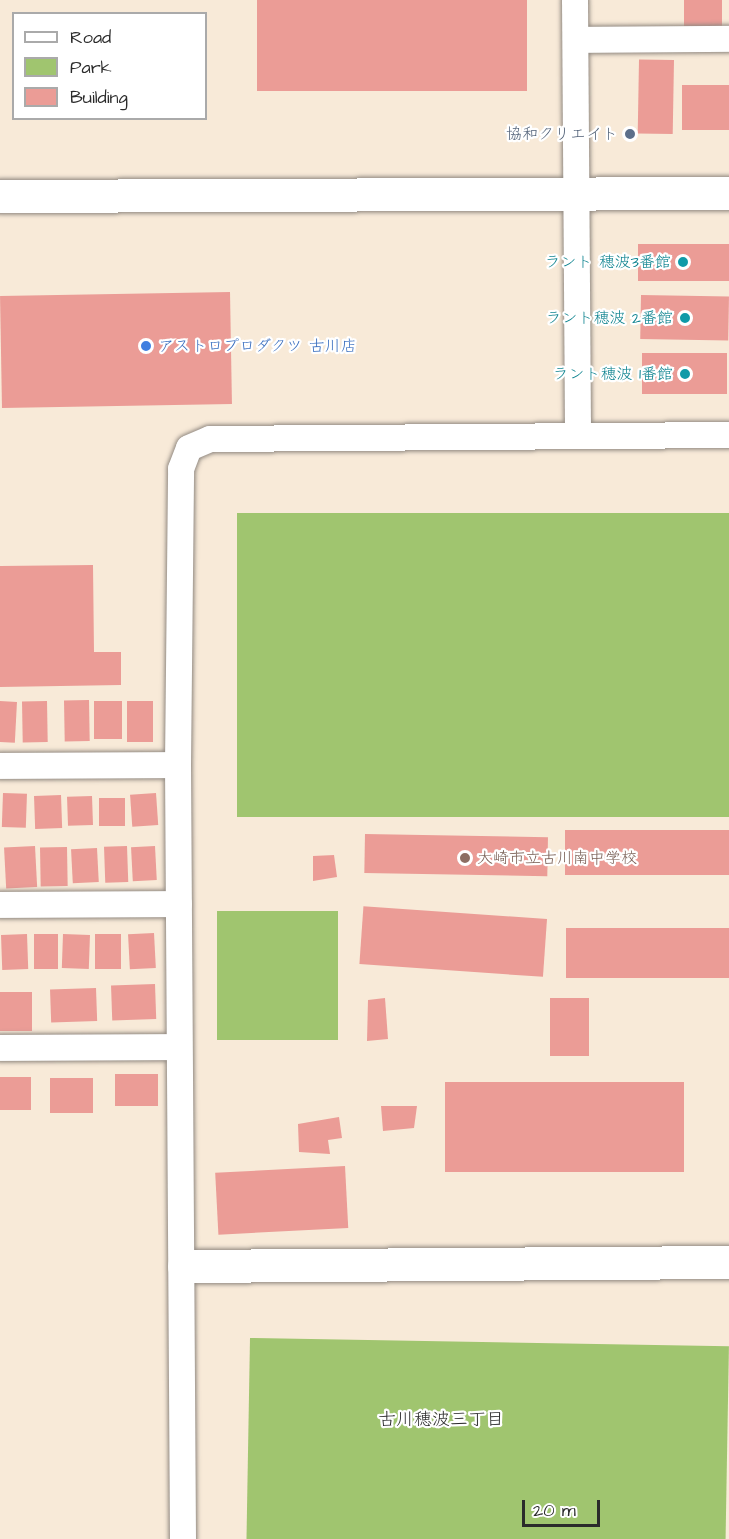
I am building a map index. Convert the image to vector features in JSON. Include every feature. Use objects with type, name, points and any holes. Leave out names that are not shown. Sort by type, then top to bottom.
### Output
[{"type":"street","points":[[575,0],[579,192],[579,436]]},
{"type":"street","points":[[576,40],[729,39]]},
{"type":"street","points":[[0,196],[729,193]]},
{"type":"street","points":[[183,1539],[184,1266],[179,1047],[178,765],[182,469],[189,448],[210,439],[729,435]]},
{"type":"street","points":[[0,766],[178,765]]},
{"type":"street","points":[[0,905],[179,904]]},
{"type":"street","points":[[0,1048],[179,1047]]},
{"type":"street","points":[[184,1266],[729,1262]]},
{"type":"green space","points":[[237,513],[729,513],[729,817],[237,817]]},
{"type":"green space","points":[[217,911],[338,911],[338,1040],[217,1040]]},
{"type":"green space","points":[[250,1338],[729,1346],[726,1539],[246,1539]]},
{"type":"building","points":[[257,0],[527,0],[527,91],[257,91]]},
{"type":"building","points":[[684,0],[722,0],[722,26],[684,26]]},
{"type":"building","points":[[639,59],[674,60],[673,134],[638,133]]},
{"type":"building","points":[[682,85],[729,85],[729,130],[682,130]]},
{"type":"building","name":"ラント 穂波3番館","points":[[638,244],[729,244],[729,281],[638,281]]},
{"type":"building","points":[[230,292],[232,404],[2,408],[0,296]]},
{"type":"building","name":"ラント穂波 2番館","points":[[641,295],[729,297],[728,341],[640,339]]},
{"type":"building","name":"ラント穂波 1番館","points":[[642,353],[727,353],[727,394],[642,394]]},
{"type":"building","points":[[93,565],[94,652],[121,652],[121,685],[0,687],[0,566]]},
{"type":"building","points":[[64,700],[89,700],[90,741],[65,741]]},
{"type":"building","points":[[0,701],[17,702],[15,743],[0,742]]},
{"type":"building","points":[[22,701],[47,701],[48,742],[23,742]]},
{"type":"building","points":[[94,701],[122,701],[122,739],[94,739]]},
{"type":"building","points":[[127,701],[153,701],[153,742],[127,742]]},
{"type":"building","points":[[3,793],[27,794],[26,828],[2,827]]},
{"type":"building","points":[[156,793],[158,825],[132,827],[130,795]]},
{"type":"building","points":[[61,795],[62,828],[35,829],[34,796]]},
{"type":"building","points":[[92,796],[93,825],[68,826],[67,797]]},
{"type":"building","points":[[99,798],[125,798],[125,826],[99,826]]},
{"type":"building","points":[[565,830],[729,830],[729,875],[565,875]]},
{"type":"building","points":[[365,834],[548,837],[547,876],[364,873]]},
{"type":"building","points":[[35,846],[37,887],[6,889],[4,848]]},
{"type":"building","points":[[127,846],[128,882],[105,883],[104,847]]},
{"type":"building","points":[[155,846],[157,880],[133,881],[131,847]]},
{"type":"building","points":[[40,847],[67,847],[68,886],[41,886]]},
{"type":"building","points":[[97,848],[99,882],[73,883],[71,849]]},
{"type":"building","points":[[334,855],[337,877],[313,881],[313,856]]},
{"type":"building","points":[[363,906],[547,919],[543,977],[359,964]]},
{"type":"building","points":[[566,928],[729,928],[729,978],[566,978]]},
{"type":"building","points":[[154,933],[156,968],[130,969],[128,934]]},
{"type":"building","points":[[27,934],[28,969],[2,970],[1,935]]},
{"type":"building","points":[[34,934],[58,934],[58,969],[34,969]]},
{"type":"building","points":[[63,934],[90,935],[89,969],[62,968]]},
{"type":"building","points":[[95,934],[121,934],[121,969],[95,969]]},
{"type":"building","points":[[155,984],[156,1019],[112,1021],[111,986]]},
{"type":"building","points":[[96,988],[97,1021],[51,1023],[50,990]]},
{"type":"building","points":[[0,992],[32,992],[32,1031],[0,1031]]},
{"type":"building","points":[[385,998],[388,1039],[367,1041],[368,1000]]},
{"type":"building","points":[[550,998],[589,998],[589,1056],[550,1056]]},
{"type":"building","points":[[115,1074],[158,1074],[158,1106],[115,1106]]},
{"type":"building","points":[[0,1077],[31,1077],[31,1110],[0,1110]]},
{"type":"building","points":[[50,1078],[93,1078],[93,1113],[50,1113]]},
{"type":"building","points":[[445,1082],[684,1082],[684,1172],[445,1172]]},
{"type":"building","points":[[381,1106],[417,1106],[414,1128],[383,1131]]},
{"type":"building","points":[[339,1117],[342,1138],[328,1140],[330,1154],[299,1152],[298,1124]]},
{"type":"building","points":[[345,1166],[348,1228],[218,1235],[215,1173]]},
{"type":"place","name":"協和クリエイト","points":[[630,134]]},
{"type":"place","name":"ラント 穂波3番館","points":[[683,262]]},
{"type":"place","name":"ラント穂波 2番館","points":[[685,318]]},
{"type":"place","name":"アストロプロダクツ 古川店","points":[[146,346]]},
{"type":"place","name":"ラント穂波 1番館","points":[[685,374]]},
{"type":"place","name":"大崎市立古川南中学校","points":[[465,858]]},
{"type":"district","name":"古川穂波三丁目","points":[[441,1420]]}]
